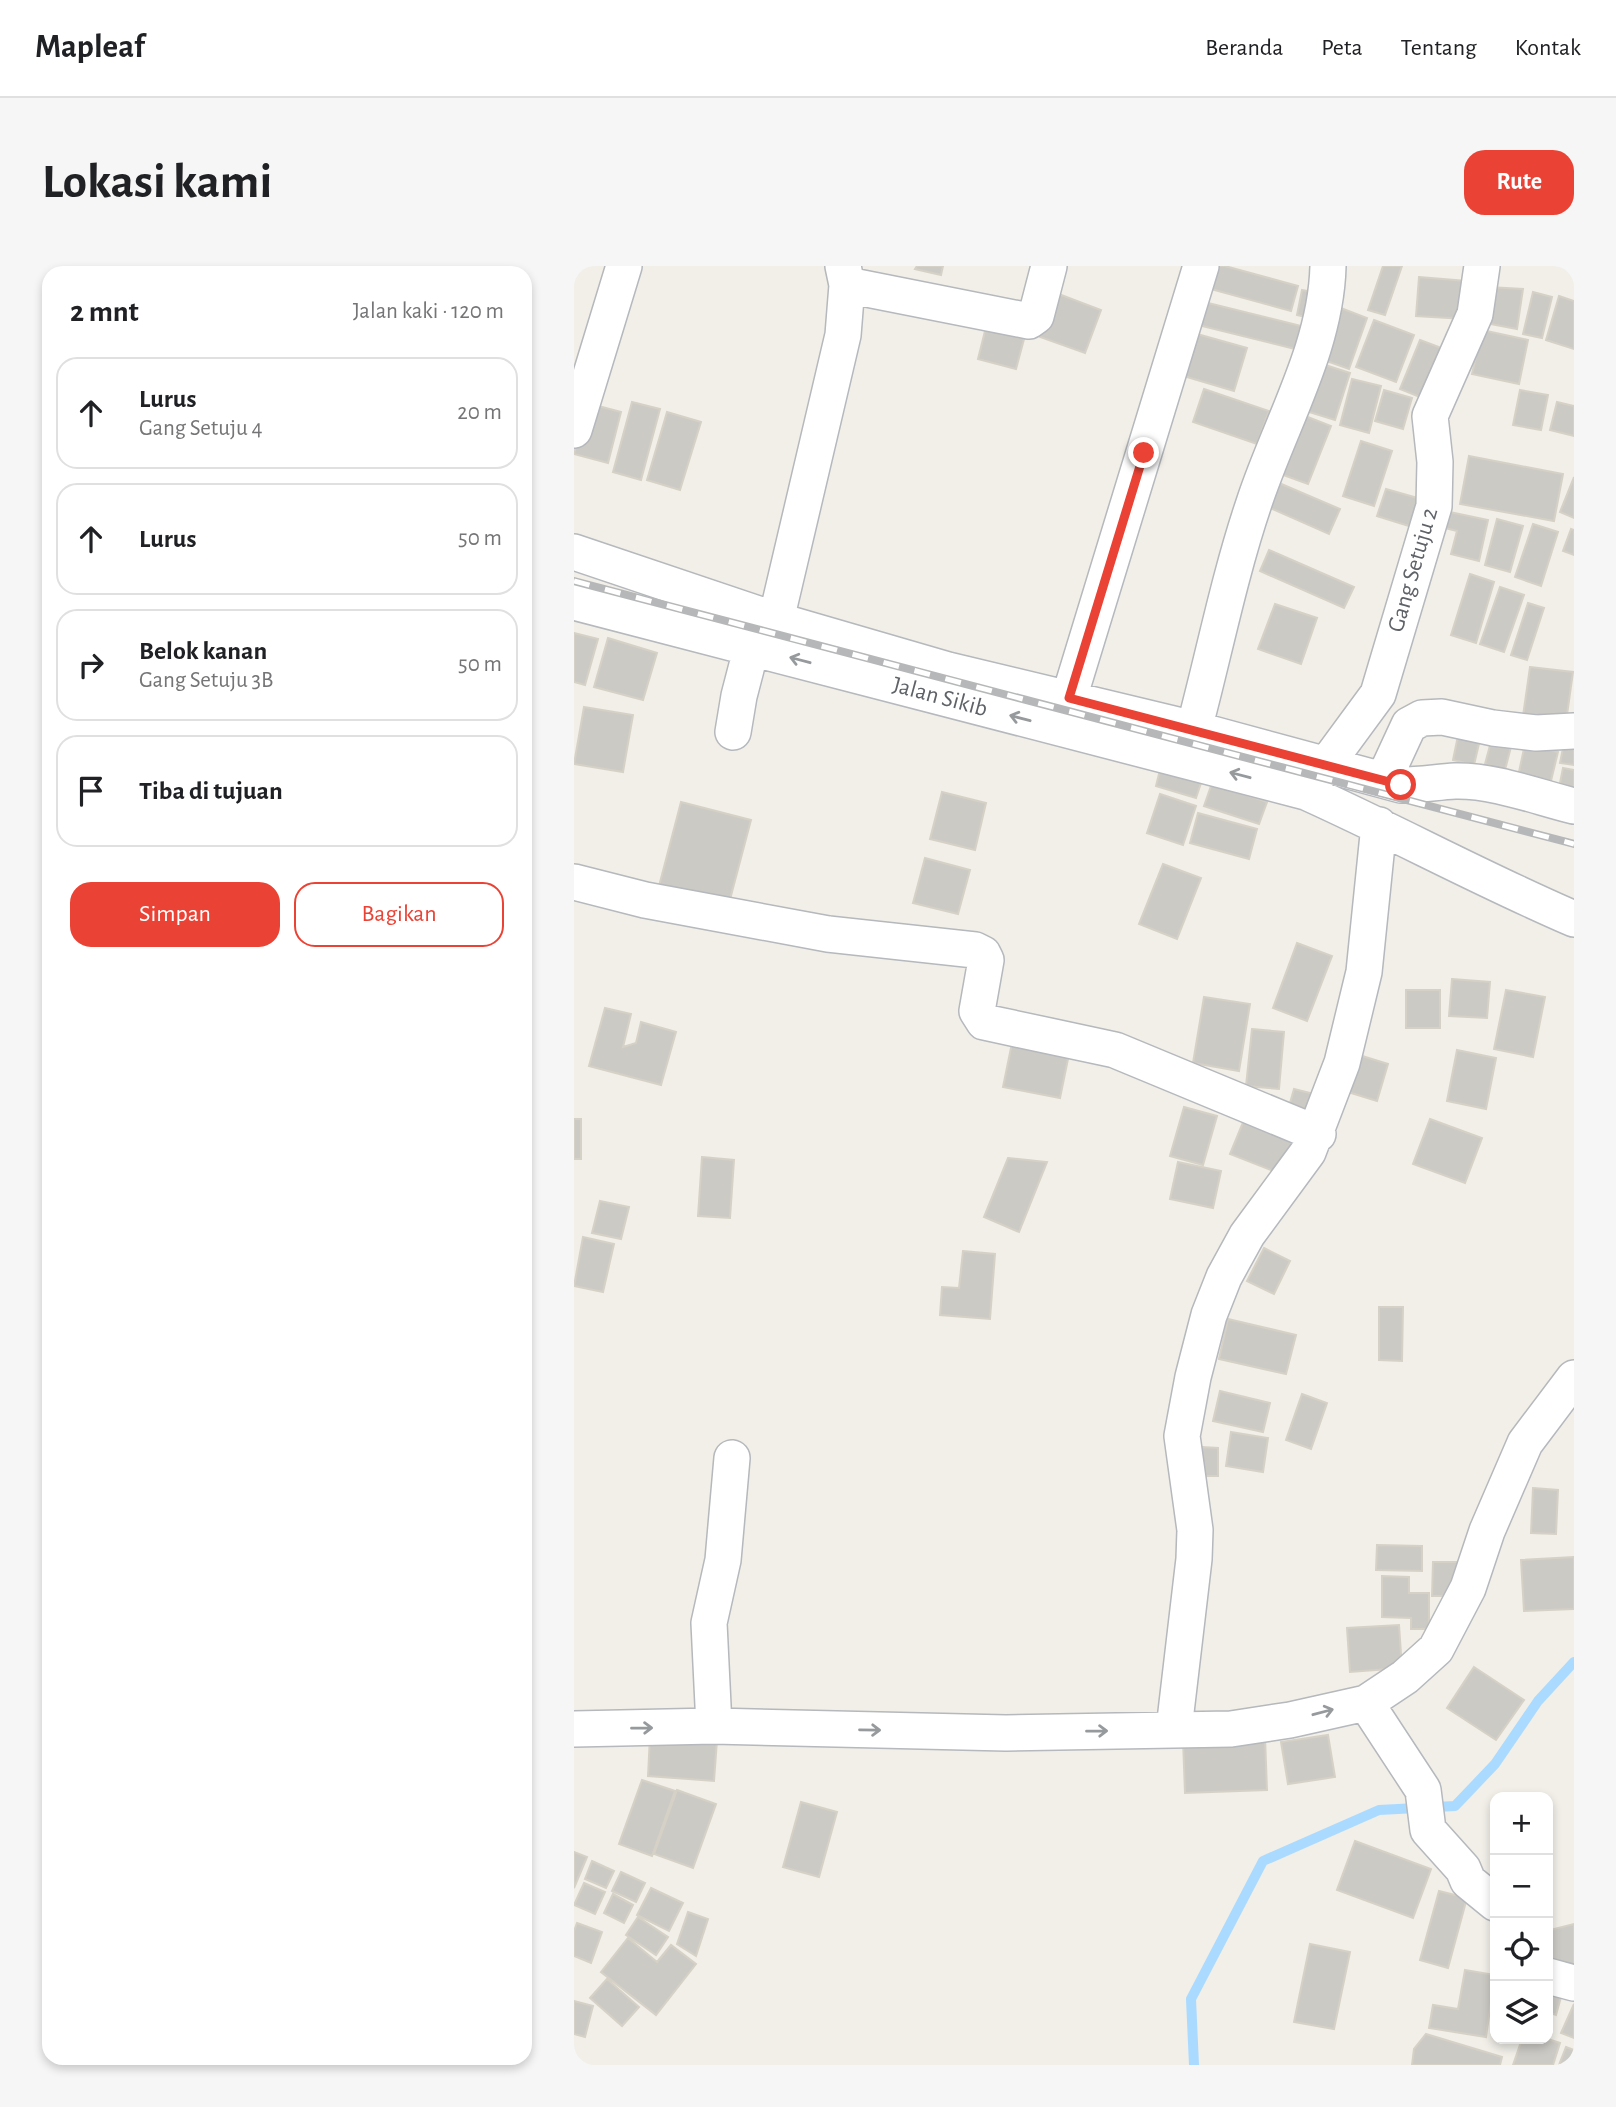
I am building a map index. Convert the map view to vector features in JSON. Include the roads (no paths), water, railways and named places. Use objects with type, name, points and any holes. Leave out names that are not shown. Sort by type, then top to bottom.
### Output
[{"type":"street","points":[[574,430],[624,266]]},
{"type":"street","points":[[776,621],[843,335],[845,276],[1029,321],[1036,316],[1049,266]]},
{"type":"street","points":[[1069,698],[1201,266]]},
{"type":"street","points":[[1194,729],[1254,503],[1302,380],[1320,321],[1328,291],[1328,266]]},
{"type":"street","name":"Gang Setuju 2","points":[[1316,778],[1378,694],[1434,506],[1435,462],[1430,416],[1475,314],[1482,266]]},
{"type":"street","points":[[574,552],[776,621],[948,670],[1194,729],[1316,778],[1379,825],[1493,884],[1574,919]]},
{"type":"street","name":"Jalan Sikib","points":[[574,602],[1316,778]]},
{"type":"street","points":[[733,732],[752,646]]},
{"type":"street","points":[[1384,779],[1409,725],[1422,718],[1442,717],[1493,728],[1536,733],[1574,731]]},
{"type":"street","points":[[1316,778],[1384,779],[1401,785],[1427,786],[1456,781],[1486,784],[1574,806]]},
{"type":"street","points":[[1174,1729],[1194,1559],[1195,1530],[1182,1436],[1193,1377],[1209,1315],[1224,1277],[1247,1235],[1290,1180],[1318,1134],[1342,1063],[1364,972],[1379,825]]},
{"type":"street","points":[[574,882],[645,900],[828,934],[975,950],[983,954],[986,960],[977,1011],[984,1022],[1115,1050],[1318,1134]]},
{"type":"street","points":[[574,1728],[714,1726],[1006,1733],[1242,1727],[1366,1703],[1405,1677],[1436,1649],[1468,1588],[1488,1531],[1525,1443],[1574,1378]]},
{"type":"street","points":[[714,1726],[709,1623],[723,1560],[732,1458]]},
{"type":"street","points":[[1366,1703],[1423,1790],[1428,1830],[1463,1868],[1468,1881],[1490,1899]]},
{"type":"street","points":[[1553,1977],[1574,1983]]},
{"type":"waterway","points":[[1194,2065],[1191,1999],[1263,1861],[1379,1810],[1455,1806],[1495,1764],[1538,1701],[1574,1662]]},
{"type":"railway","points":[[574,581],[1574,844]]}]
